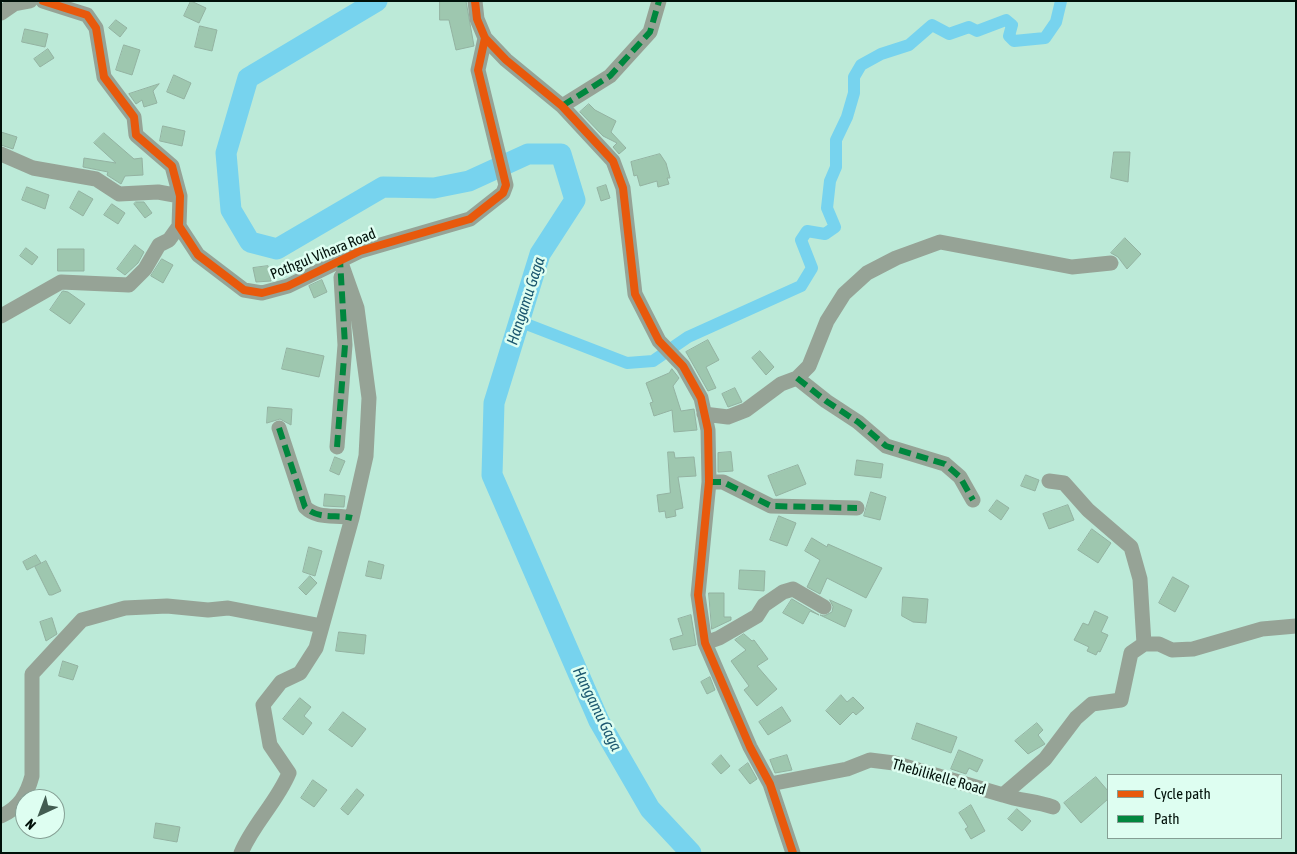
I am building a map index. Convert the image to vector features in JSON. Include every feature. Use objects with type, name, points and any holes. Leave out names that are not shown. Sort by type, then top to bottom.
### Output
[{"type":"street","points":[[1,13],[14,4],[30,1]]},
{"type":"street","points":[[1,316],[61,282],[129,285],[145,269],[159,245],[169,240],[179,226],[180,196],[172,166],[136,135],[134,117],[104,77],[96,28],[87,15],[77,7],[43,1]]},
{"type":"street","points":[[475,1],[477,19],[485,38],[506,60],[562,106],[613,161],[622,188],[635,294],[659,341],[683,366],[701,398],[708,430],[709,482],[698,595],[705,643],[750,747],[770,784],[793,853]]},
{"type":"street","points":[[562,106],[610,76],[650,32],[659,1]]},
{"type":"street","name":"Pothgul Vihara Road","points":[[179,226],[198,255],[244,290],[262,293],[288,286],[360,251],[470,219],[503,193],[506,185],[478,70],[485,38]]},
{"type":"street","points":[[1,154],[33,168],[96,178],[119,194],[158,192],[180,196]]},
{"type":"street","points":[[704,414],[728,417],[746,410],[781,384],[797,378],[809,366],[827,321],[844,294],[867,274],[896,258],[940,242],[1072,267],[1110,263]]},
{"type":"street","points":[[337,447],[346,346],[340,260]]},
{"type":"street","points":[[241,853],[248,837],[281,791],[289,773],[270,745],[263,705],[282,682],[300,673],[316,648],[352,518],[366,456],[369,398],[357,308],[340,260]]},
{"type":"street","points":[[797,378],[826,401],[858,422],[886,446],[945,464],[960,477],[973,500]]},
{"type":"street","points":[[279,428],[305,507],[311,513],[323,516],[352,518]]},
{"type":"street","points":[[1049,481],[1064,483],[1088,510],[1131,547],[1140,579],[1144,644],[1159,644],[1172,650],[1193,649],[1262,629],[1296,626]]},
{"type":"street","points":[[709,482],[723,482],[771,506],[857,508]]},
{"type":"street","points":[[705,643],[718,638],[757,616],[764,605],[783,592],[793,590],[824,607]]},
{"type":"street","points":[[1,816],[12,811],[27,792],[32,776],[32,674],[82,620],[125,608],[167,606],[208,610],[228,608],[322,626]]},
{"type":"street","name":"Thebilikelle Road","points":[[770,784],[846,769],[870,760],[894,763],[1003,795],[1045,759],[1076,718],[1092,704],[1121,700],[1131,654],[1144,644]]},
{"type":"street","points":[[1003,795],[1016,800],[1035,800],[1053,807]]},
{"type":"building","points":[[191,1],[206,8],[199,23],[184,16]]},
{"type":"building","points":[[440,1],[466,1],[474,46],[456,50],[449,20],[440,20]]},
{"type":"building","points":[[116,20],[127,28],[120,37],[109,28]]},
{"type":"building","points":[[200,26],[217,30],[212,51],[195,47]]},
{"type":"building","points":[[25,29],[48,34],[45,47],[22,42]]},
{"type":"building","points":[[124,45],[140,50],[132,75],[116,70]]},
{"type":"building","points":[[48,49],[54,58],[40,67],[34,59]]},
{"type":"building","points":[[174,75],[191,83],[184,99],[167,92]]},
{"type":"building","points":[[159,84],[153,91],[157,103],[144,107],[142,100],[136,104],[129,94]]},
{"type":"building","points":[[589,104],[595,110],[616,121],[611,132],[626,148],[619,154],[613,147],[617,143],[603,136],[580,112]]},
{"type":"building","points":[[163,126],[185,131],[182,146],[160,141]]},
{"type":"building","points":[[1,132],[17,137],[13,149],[1,145]]},
{"type":"building","points":[[104,133],[134,159],[142,158],[143,175],[125,176],[121,184],[107,175],[108,172],[83,167],[84,158],[116,163],[94,143]]},
{"type":"building","points":[[1114,152],[1130,152],[1128,182],[1111,178]]},
{"type":"building","points":[[660,154],[666,163],[670,178],[667,178],[669,184],[658,187],[657,181],[640,186],[637,175],[634,176],[631,162]]},
{"type":"building","points":[[606,185],[610,198],[601,201],[597,188]]},
{"type":"building","points":[[27,187],[49,195],[45,209],[22,200]]},
{"type":"building","points":[[79,191],[93,199],[83,216],[70,208]]},
{"type":"building","points":[[136,202],[144,202],[152,213],[145,218],[134,204]]},
{"type":"building","points":[[112,204],[125,213],[118,224],[104,215]]},
{"type":"building","points":[[1125,238],[1141,254],[1127,269],[1118,257],[1111,253]]},
{"type":"building","points":[[135,245],[144,252],[138,263],[125,275],[117,269]]},
{"type":"building","points":[[26,248],[38,257],[32,265],[20,256]]},
{"type":"building","points":[[58,249],[84,249],[84,271],[58,271]]},
{"type":"building","points":[[162,259],[173,265],[163,283],[151,276]]},
{"type":"building","points":[[268,266],[271,281],[256,282],[253,268]]},
{"type":"building","points":[[322,280],[327,292],[314,298],[309,286]]},
{"type":"building","points":[[63,291],[68,292],[85,304],[70,324],[50,310]]},
{"type":"building","points":[[708,340],[719,360],[706,367],[716,388],[708,391],[686,352]]},
{"type":"building","points":[[287,348],[324,356],[319,377],[282,369]]},
{"type":"building","points":[[760,351],[774,367],[766,375],[752,358]]},
{"type":"building","points":[[672,369],[679,378],[673,386],[681,411],[694,409],[697,430],[674,432],[672,410],[654,416],[650,403],[653,402],[646,383],[669,373]]},
{"type":"building","points":[[735,388],[742,402],[728,407],[722,394]]},
{"type":"building","points":[[268,407],[292,409],[291,425],[280,419],[267,423]]},
{"type":"building","points":[[668,452],[674,452],[675,458],[694,457],[696,476],[678,477],[683,508],[675,510],[676,516],[666,518],[665,511],[659,512],[657,495],[670,493]]},
{"type":"building","points":[[731,452],[733,471],[718,472],[718,453]]},
{"type":"building","points":[[335,457],[345,461],[339,475],[330,471]]},
{"type":"building","points":[[857,460],[883,464],[881,478],[855,475]]},
{"type":"building","points":[[798,465],[806,484],[776,496],[768,476]]},
{"type":"building","points":[[1026,475],[1039,480],[1035,491],[1021,486]]},
{"type":"building","points":[[871,492],[886,497],[880,520],[864,516]]},
{"type":"building","points":[[325,494],[345,496],[344,507],[324,506]]},
{"type":"building","points":[[997,500],[1009,508],[1001,520],[989,511]]},
{"type":"building","points":[[1068,505],[1074,520],[1049,529],[1043,514]]},
{"type":"building","points":[[779,516],[796,523],[787,546],[770,540]]},
{"type":"building","points":[[1092,529],[1111,543],[1098,563],[1078,550]]},
{"type":"building","points":[[812,538],[827,547],[828,544],[882,568],[866,598],[827,578],[820,594],[807,587],[820,560],[805,551]]},
{"type":"building","points":[[309,547],[322,551],[315,576],[303,572]]},
{"type":"building","points":[[36,555],[41,563],[27,570],[23,562]]},
{"type":"building","points":[[46,561],[61,591],[52,595],[49,595],[35,567]]},
{"type":"building","points":[[369,561],[384,565],[381,579],[366,576]]},
{"type":"building","points":[[740,570],[765,571],[764,591],[739,589]]},
{"type":"building","points":[[310,576],[317,583],[306,595],[299,588]]},
{"type":"building","points":[[1173,577],[1189,586],[1175,612],[1159,603]]},
{"type":"building","points":[[709,593],[724,593],[724,617],[731,617],[731,620],[712,629]]},
{"type":"building","points":[[903,597],[928,599],[926,623],[913,622],[902,616]]},
{"type":"building","points":[[792,599],[819,615],[810,611],[803,624],[783,613]]},
{"type":"building","points":[[830,600],[852,610],[845,627],[820,615],[824,616],[832,612],[833,607]]},
{"type":"building","points":[[1095,611],[1108,617],[1101,632],[1108,635],[1100,652],[1098,651],[1096,655],[1087,651],[1089,647],[1074,640],[1083,623],[1088,625]]},
{"type":"building","points":[[691,615],[696,645],[673,650],[670,639],[683,635],[678,619]]},
{"type":"building","points":[[52,618],[57,634],[46,641],[40,622]]},
{"type":"building","points":[[339,632],[366,635],[364,654],[336,651]]},
{"type":"building","points":[[744,634],[752,641],[754,640],[768,659],[757,666],[777,689],[757,706],[744,690],[749,686],[731,661],[746,650],[735,640]]},
{"type":"building","points":[[63,661],[78,666],[73,680],[59,676]]},
{"type":"building","points":[[710,677],[715,690],[707,694],[701,682]]},
{"type":"building","points":[[841,695],[847,702],[853,697],[864,708],[856,715],[853,712],[840,725],[826,711]]},
{"type":"building","points":[[300,698],[311,707],[304,716],[312,723],[303,735],[283,719]]},
{"type":"building","points":[[782,707],[791,721],[768,735],[759,722]]},
{"type":"building","points":[[343,712],[366,729],[352,747],[329,730]]},
{"type":"building","points":[[917,723],[957,737],[951,753],[912,739]]},
{"type":"building","points":[[1037,723],[1043,730],[1038,735],[1045,744],[1028,754],[1015,741]]},
{"type":"building","points":[[959,750],[983,760],[977,772],[969,768],[966,774],[951,769]]},
{"type":"building","points":[[721,755],[730,766],[721,774],[712,764]]},
{"type":"building","points":[[787,755],[792,770],[775,773],[770,760]]},
{"type":"building","points":[[748,763],[757,779],[750,784],[739,770]]},
{"type":"building","points":[[1096,777],[1107,790],[1107,800],[1081,823],[1064,803]]},
{"type":"building","points":[[313,780],[327,790],[314,807],[301,798]]},
{"type":"building","points":[[357,789],[364,795],[348,815],[341,809]]},
{"type":"building","points":[[971,805],[985,831],[971,839],[965,829],[968,827],[959,813]]},
{"type":"building","points":[[1017,809],[1031,821],[1022,831],[1008,819]]},
{"type":"building","points":[[156,823],[180,827],[177,842],[154,838]]},
{"type":"waterway","name":"Hangamu Gaga","points":[[377,1],[248,78],[226,153],[231,210],[250,242],[277,249],[383,187],[434,188],[469,181],[528,154],[561,154],[575,200],[540,254],[494,403],[492,475],[599,721],[650,809],[691,853]]},
{"type":"waterway","points":[[521,322],[627,363],[653,361],[688,337],[801,286],[812,268],[801,240],[807,231],[825,234],[835,227],[827,208],[830,181],[836,167],[836,140],[847,117],[854,93],[854,77],[861,65],[881,54],[909,45],[932,25],[949,34],[969,27],[977,31],[1006,20],[1012,25],[1009,36],[1014,41],[1045,38],[1056,22],[1061,1]]},
{"type":"marked path","points":[[562,106],[610,76],[650,32],[659,1]]},
{"type":"marked path","points":[[337,447],[345,345],[340,260]]},
{"type":"marked path","points":[[797,378],[826,401],[858,422],[886,446],[945,464],[960,477],[973,500]]},
{"type":"marked path","points":[[279,428],[305,507],[316,514],[352,518]]},
{"type":"marked path","points":[[709,482],[723,482],[771,506],[857,508]]},
{"type":"cycle path","points":[[43,1],[87,15],[96,28],[104,77],[134,117],[136,135],[172,166],[180,196],[179,226],[198,255],[244,290],[262,293],[288,286],[360,251],[470,219],[503,193],[506,185],[478,70],[485,38]]},
{"type":"cycle path","points":[[475,1],[477,19],[485,38],[506,60],[562,106],[613,161],[623,188],[635,294],[659,341],[683,366],[701,398],[708,430],[709,482],[698,595],[705,643],[750,747],[770,784],[793,853]]}]
